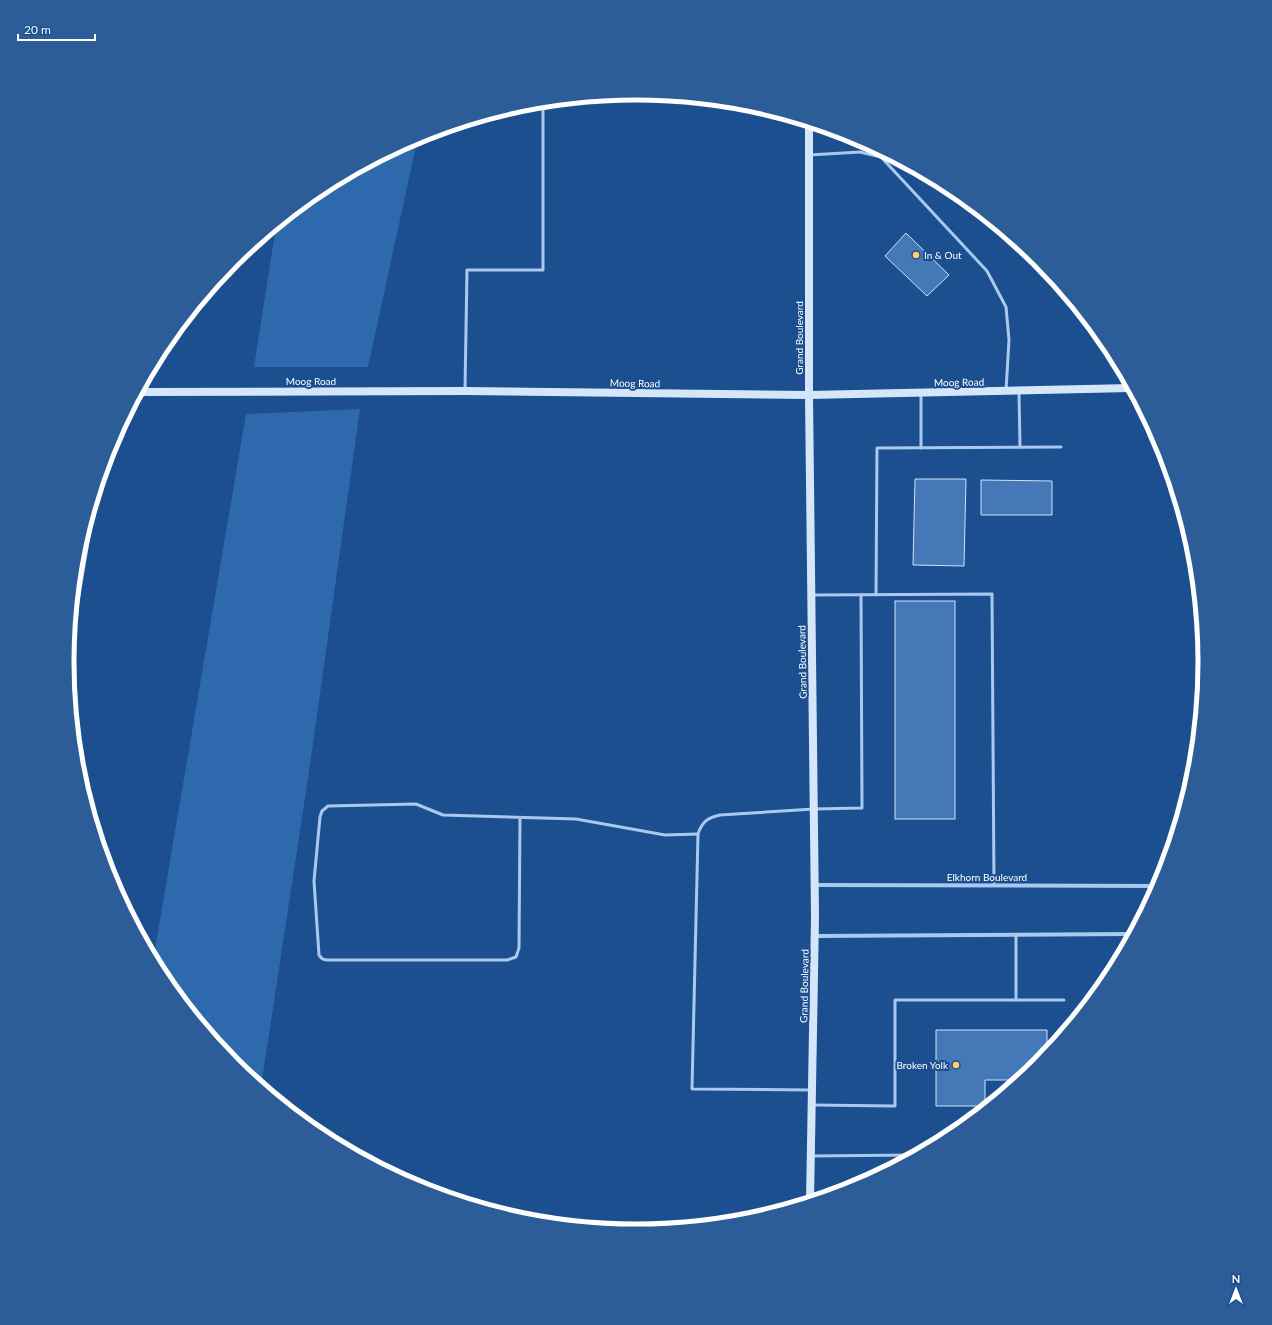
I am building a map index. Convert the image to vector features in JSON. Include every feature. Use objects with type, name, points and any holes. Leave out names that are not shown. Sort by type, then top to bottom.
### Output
[{"type":"street","name":"Grand Boulevard","points":[[809,128],[809,395],[815,936],[810,1197]]},
{"type":"street","name":"Moog Road","points":[[143,392],[465,391],[809,395],[1126,388]]},
{"type":"street","points":[[78,595],[87,544]]},
{"type":"street","name":"Elkhorn Boulevard","points":[[814,885],[1151,886]]},
{"type":"street","points":[[815,936],[1128,934]]},
{"type":"lane","points":[[465,391],[467,270],[543,270],[543,108]]},
{"type":"lane","points":[[809,155],[860,152],[881,157],[987,271],[1006,307],[1009,340],[1006,391]]},
{"type":"lane","points":[[1019,390],[1020,447]]},
{"type":"lane","points":[[921,392],[921,448]]},
{"type":"lane","points":[[876,595],[877,448],[1061,447]]},
{"type":"lane","points":[[811,595],[992,594],[994,885]]},
{"type":"lane","points":[[812,1090],[692,1089],[698,834],[701,826],[706,820],[720,815],[814,809],[862,808],[861,595]]},
{"type":"lane","points":[[520,818],[519,948],[516,957],[507,960],[323,960],[321,958],[319,954],[314,881],[320,817],[325,808],[334,805],[416,804],[443,815],[576,819],[665,835],[698,834]]},
{"type":"lane","points":[[1016,935],[1016,1000]]},
{"type":"lane","points":[[812,1105],[894,1106],[895,1000],[1064,1000]]},
{"type":"lane","points":[[811,1156],[906,1155]]},
{"type":"shaded area","points":[[416,145],[368,367],[254,367],[275,232],[324,195],[387,158]]},
{"type":"shaded area","points":[[360,409],[310,765],[262,1082],[213,1033],[190,1005],[155,952],[246,414]]},
{"type":"building","points":[[906,233],[949,275],[927,296],[885,256]]},
{"type":"building","points":[[915,479],[966,479],[964,566],[913,565]]},
{"type":"building","points":[[981,480],[1052,481],[1052,515],[981,515]]},
{"type":"building","points":[[895,601],[955,601],[955,819],[895,819]]},
{"type":"building","points":[[936,1030],[1047,1030],[1047,1045],[1012,1080],[985,1080],[985,1102],[981,1106],[936,1106]]},
{"type":"place","name":"In & Out","points":[[916,255]]},
{"type":"place","name":"Broken Yolk","points":[[956,1065]]}]
